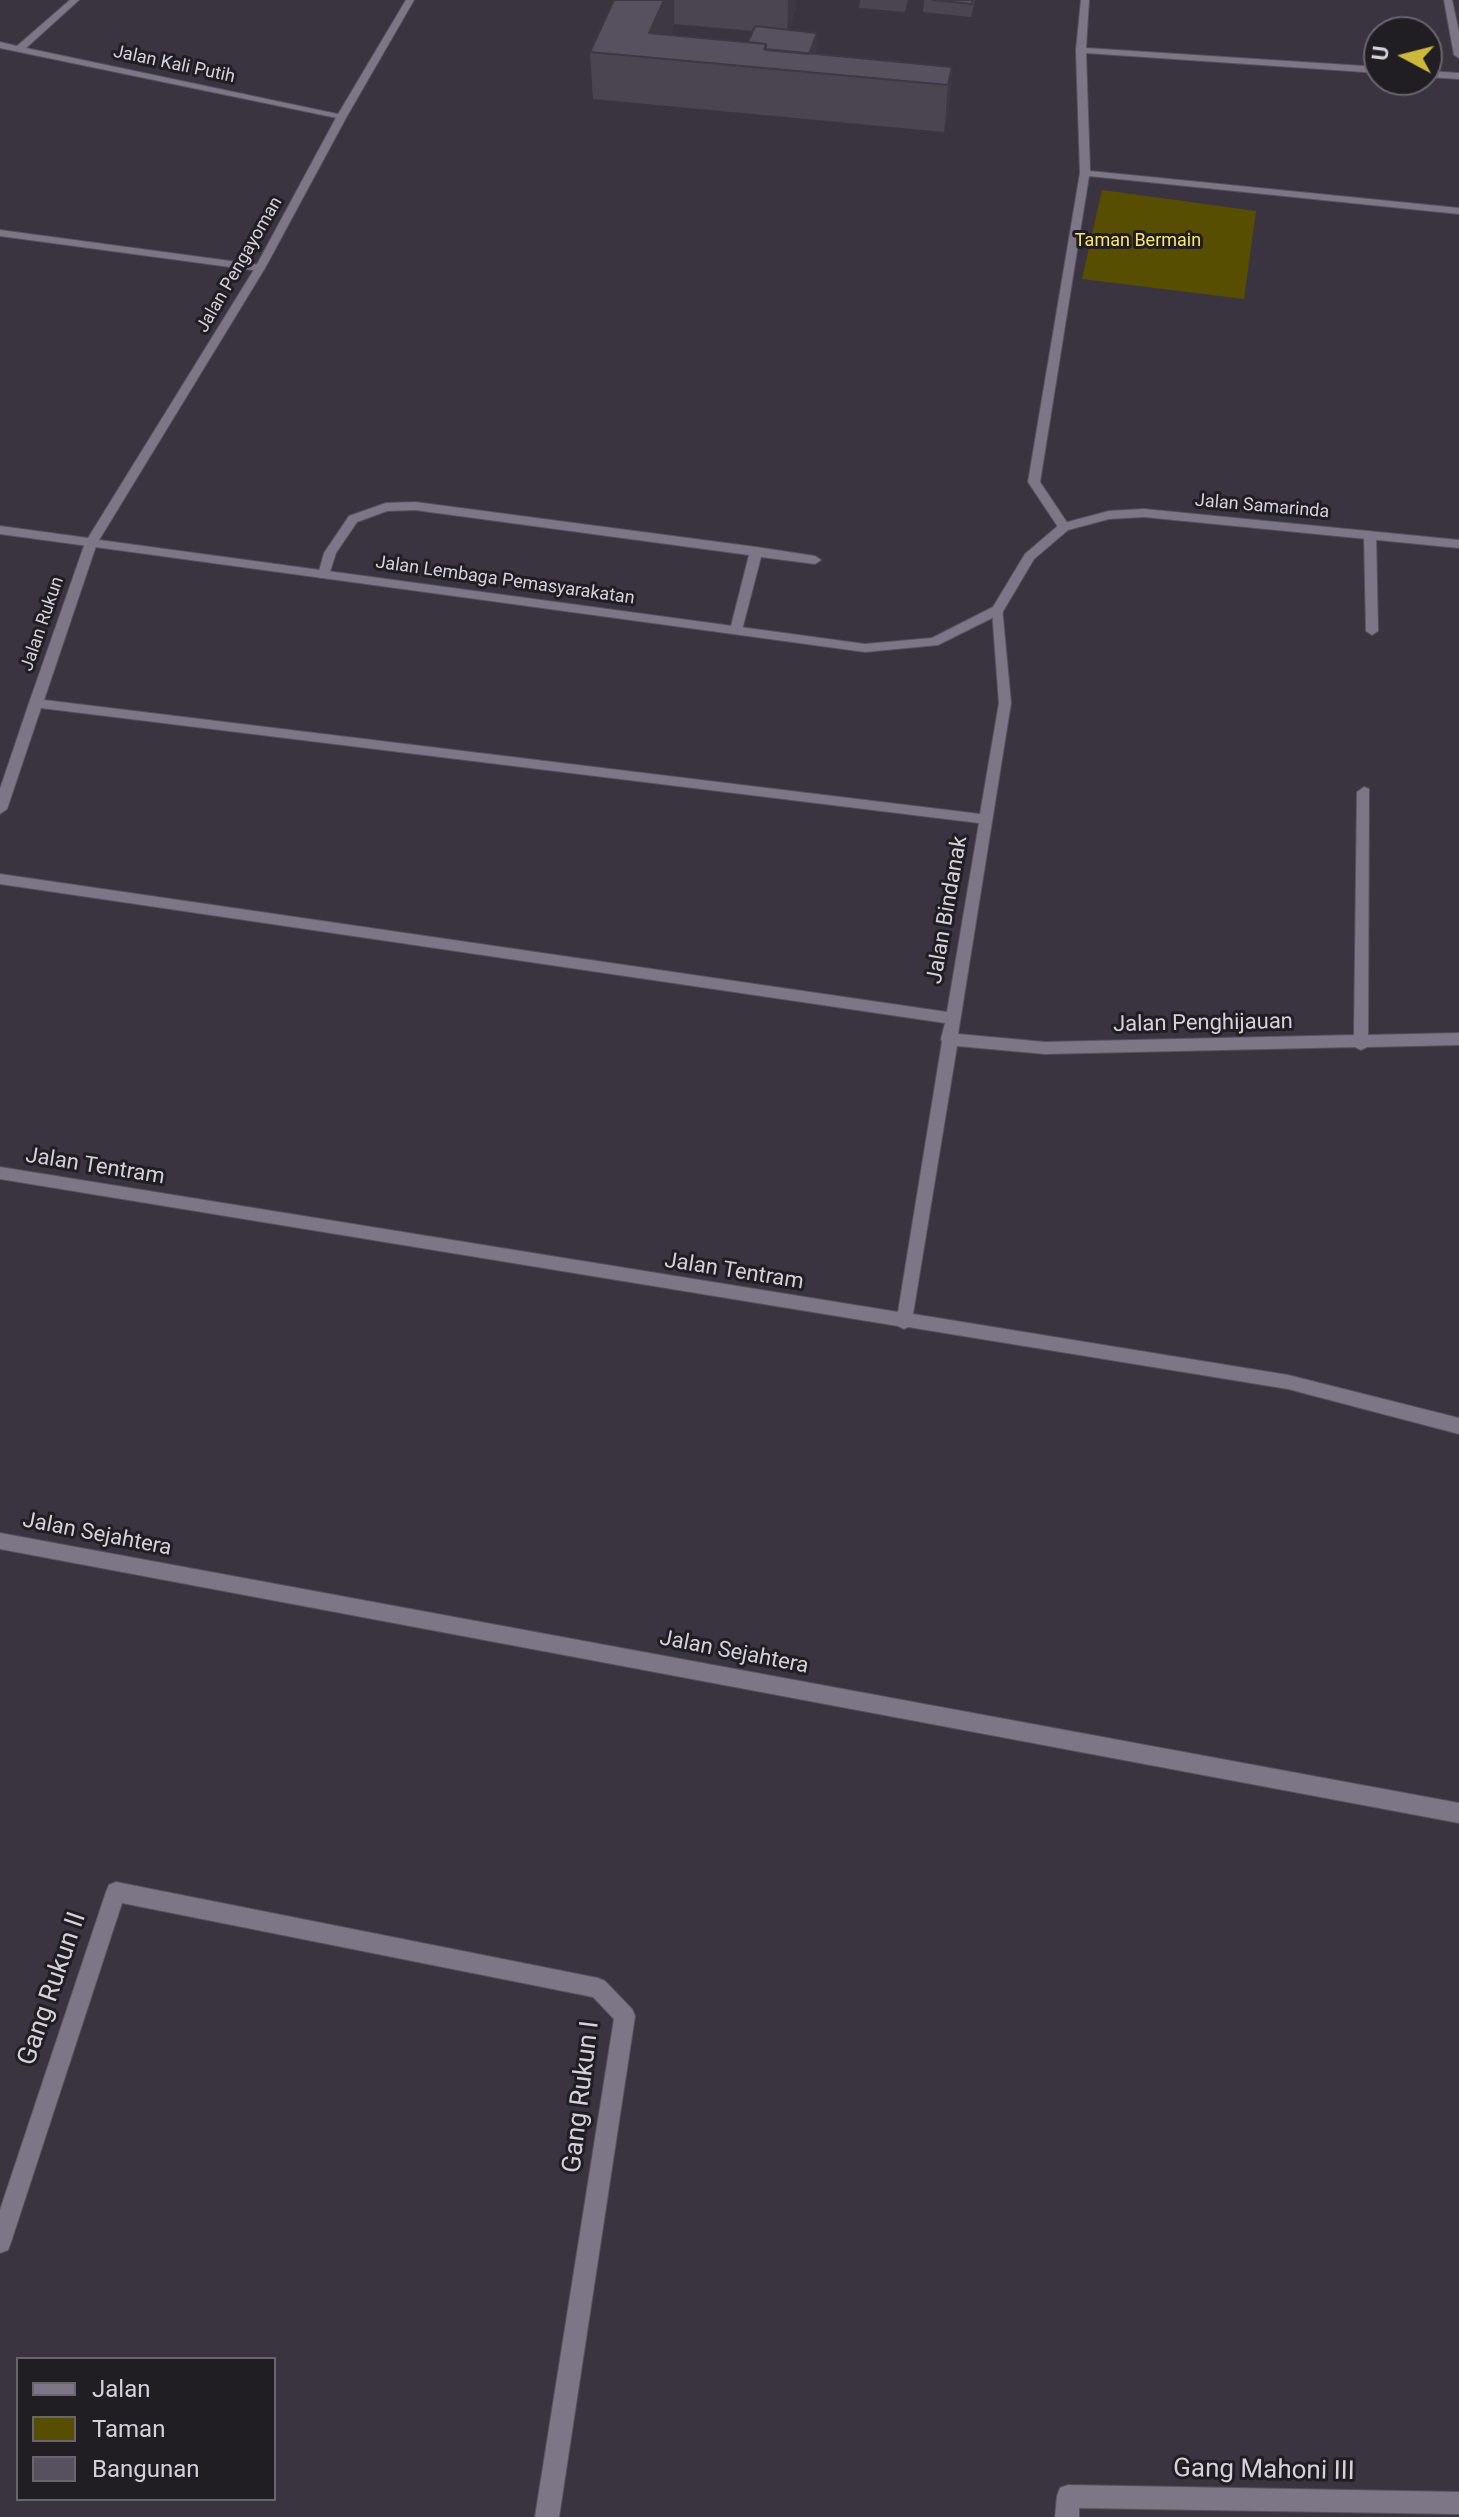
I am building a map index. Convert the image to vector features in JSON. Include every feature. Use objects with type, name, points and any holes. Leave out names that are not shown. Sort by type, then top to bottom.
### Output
[{"type":"street","points":[[19,49],[75,0]]},
{"type":"street","name":"Jalan Pengayoman","points":[[91,543],[260,268],[342,116],[410,0]]},
{"type":"street","points":[[998,610],[1029,557],[1064,527],[1034,482],[1085,173],[1081,50],[1085,0]]},
{"type":"street","points":[[1448,0],[1459,55]]},
{"type":"street","name":"Jalan Kali Putih","points":[[0,45],[342,116]]},
{"type":"street","points":[[1081,50],[1363,69]]},
{"type":"street","points":[[1085,173],[1459,211]]},
{"type":"street","points":[[0,233],[260,268]]},
{"type":"street","points":[[324,575],[342,530],[353,519],[386,507],[415,506],[815,560]]},
{"type":"street","name":"Jalan Samarinda","points":[[1064,527],[1109,515],[1144,513],[1459,544]]},
{"type":"street","name":"Jalan Lembaga Pemasyarakatan","points":[[0,530],[865,648],[934,642],[998,610]]},
{"type":"street","points":[[1370,535],[1372,631]]},
{"type":"street","name":"Jalan Rukun","points":[[0,809],[91,543]]},
{"type":"street","points":[[736,630],[756,551]]},
{"type":"street","name":"Jalan Bindanak","points":[[904,1322],[951,1018],[1005,703],[998,610]]},
{"type":"street","points":[[35,703],[985,819]]},
{"type":"street","points":[[1361,1044],[1364,792]]},
{"type":"street","points":[[0,879],[951,1018]]},
{"type":"street","name":"Jalan Penghijauan","points":[[948,1039],[1045,1048],[1361,1044],[1459,1039]]},
{"type":"street","name":"Jalan Tentram","points":[[0,1173],[1288,1382],[1459,1426]]},
{"type":"street","name":"Jalan Sejahtera","points":[[0,1541],[1459,1813]]},
{"type":"street","name":"Gang Rukun II","points":[[0,2242],[116,1892]]},
{"type":"street","name":"Gang Rukun I","points":[[116,1892],[598,1988],[625,2016],[547,2517]]},
{"type":"street","name":"Gang Mahoni III","points":[[1067,2506],[1459,2503]]},
{"type":"green space","name":"Taman Bermain","points":[[1102,190],[1256,211],[1244,299],[1082,279]]},
{"type":"building","points":[[614,0],[664,0],[649,33],[766,44],[764,49],[952,67],[948,85],[590,52]]},
{"type":"building","points":[[933,0],[973,0],[972,4]]},
{"type":"building","points":[[755,26],[817,33],[809,54],[766,50],[766,44],[748,42]]}]
